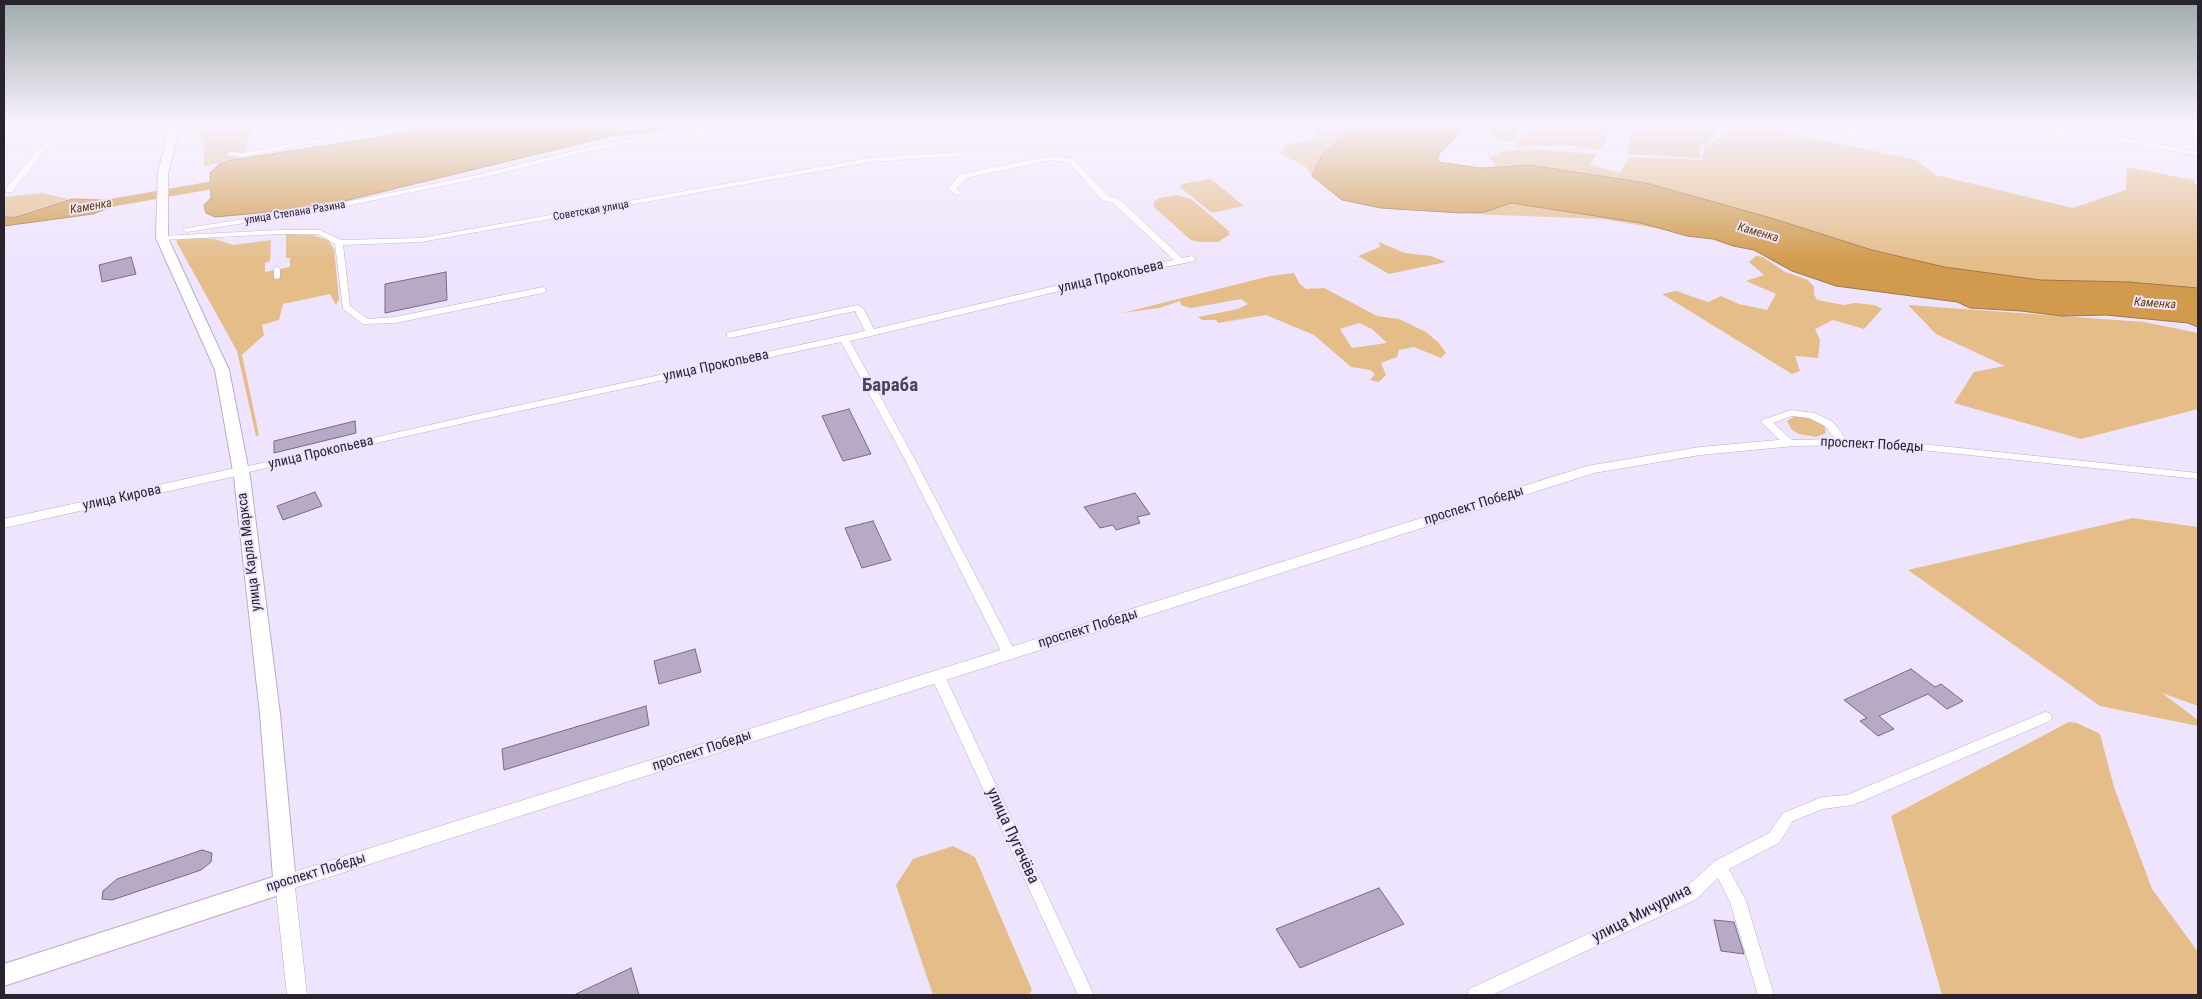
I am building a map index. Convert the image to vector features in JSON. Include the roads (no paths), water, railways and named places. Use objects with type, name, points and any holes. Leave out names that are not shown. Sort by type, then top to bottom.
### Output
[{"type":"main road","name":"улица Карла Маркса","points":[[164,171],[162,234],[222,370],[240,472],[270,714],[285,882]]},
{"type":"main road","name":"проспект Победы","points":[[4,975],[285,882]]},
{"type":"street","points":[[9,190],[25,171]]},
{"type":"street","name":"улица Степана Разина","points":[[162,234],[327,208],[503,171]]},
{"type":"street","name":"Советская улица","points":[[162,234],[320,232],[339,243],[421,240],[810,171]]},
{"type":"street","points":[[957,193],[952,189],[963,176],[989,171]]},
{"type":"street","points":[[1080,171],[1105,198],[1116,202],[1180,261]]},
{"type":"street","points":[[339,243],[346,307],[366,322],[395,320],[543,290]]},
{"type":"street","name":"улица Прокопьева","points":[[240,472],[478,417],[871,333],[1192,259]]},
{"type":"street","points":[[730,335],[858,308],[871,333]]},
{"type":"street","points":[[844,339],[908,456],[1009,653]]},
{"type":"street","points":[[1789,443],[1766,422],[1792,413],[1811,415],[1829,424],[1843,442]]},
{"type":"street","name":"проспект Победы","points":[[285,882],[1592,469],[1690,452],[1789,443],[1843,442],[1912,446],[2198,476]]},
{"type":"street","name":"улица Кирова","points":[[4,524],[240,472]]},
{"type":"street","name":"улица Пугачёва","points":[[938,676],[1086,995]]},
{"type":"street","name":"улица Мичурина","points":[[1475,995],[1688,895],[1720,866],[1774,838],[1788,817],[1822,803],[1848,801],[2045,717]]},
{"type":"street","points":[[1720,866],[1738,900],[1766,995]]},
{"type":"street","name":"улица Карла Маркса","points":[[285,882],[297,995]]},
{"type":"water","points":[[212,171],[469,171],[340,202],[281,211],[215,217],[206,213],[204,205],[211,198],[210,173]]},
{"type":"water","points":[[1314,171],[1566,171],[1646,183],[1771,218],[1872,250],[1944,267],[2041,280],[2129,282],[2198,288],[2198,327],[2188,323],[2106,315],[2062,316],[1970,308],[1957,302],[1836,286],[1792,271],[1754,250],[1733,246],[1713,239],[1687,236],[1641,223],[1511,203],[1485,212],[1461,213],[1381,208],[1342,200],[1312,176]]},
{"type":"water","name":"Каменка","points":[[72,199],[126,201],[93,214],[4,226],[4,217],[16,217]]},
{"type":"waterway","name":"Каменка","points":[[99,205],[236,181]]},
{"type":"district","name":"Бараба","points":[[890,386]]}]
